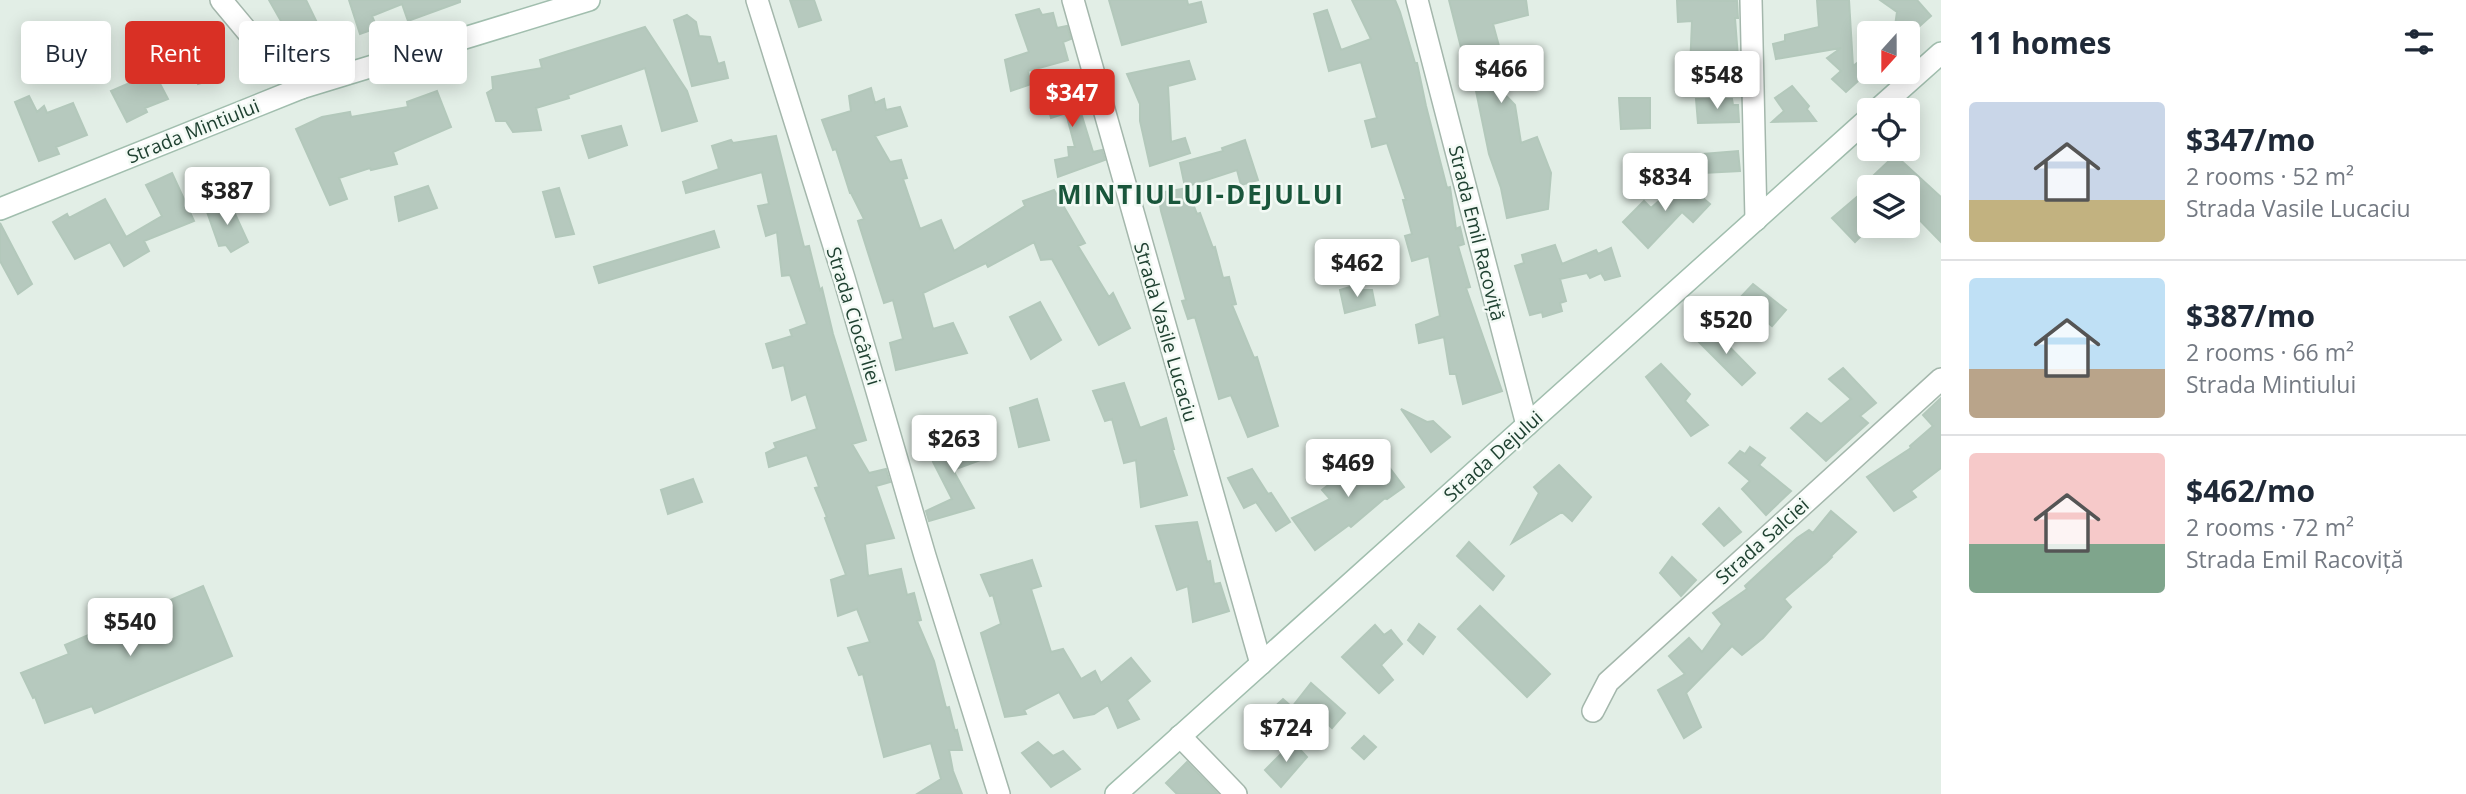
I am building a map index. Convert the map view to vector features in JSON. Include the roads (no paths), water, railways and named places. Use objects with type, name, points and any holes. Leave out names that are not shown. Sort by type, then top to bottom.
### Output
[{"type":"street","points":[[221,0],[261,48],[301,88]]},
{"type":"street","name":"Strada Mintiului","points":[[0,209],[301,88],[589,0]]},
{"type":"street","name":"Strada Ciocârliei","points":[[757,0],[844,278],[925,556],[999,794]]},
{"type":"street","name":"Strada Vasile Lucaciu","points":[[1073,0],[1261,664]]},
{"type":"street","name":"Strada Emil Racoviță","points":[[1417,0],[1527,425]]},
{"type":"street","points":[[1751,0],[1756,220]]},
{"type":"street","points":[[1890,98],[1941,53]]},
{"type":"street","name":"Strada Dejului","points":[[1116,794],[1857,129]]},
{"type":"street","name":"Strada Salciei","points":[[1593,711],[1608,682],[1941,379]]},
{"type":"street","points":[[1180,736],[1236,794]]},
{"type":"district","name":"MINTIULUI-DEJULUI","points":[[1201,195]]}]
